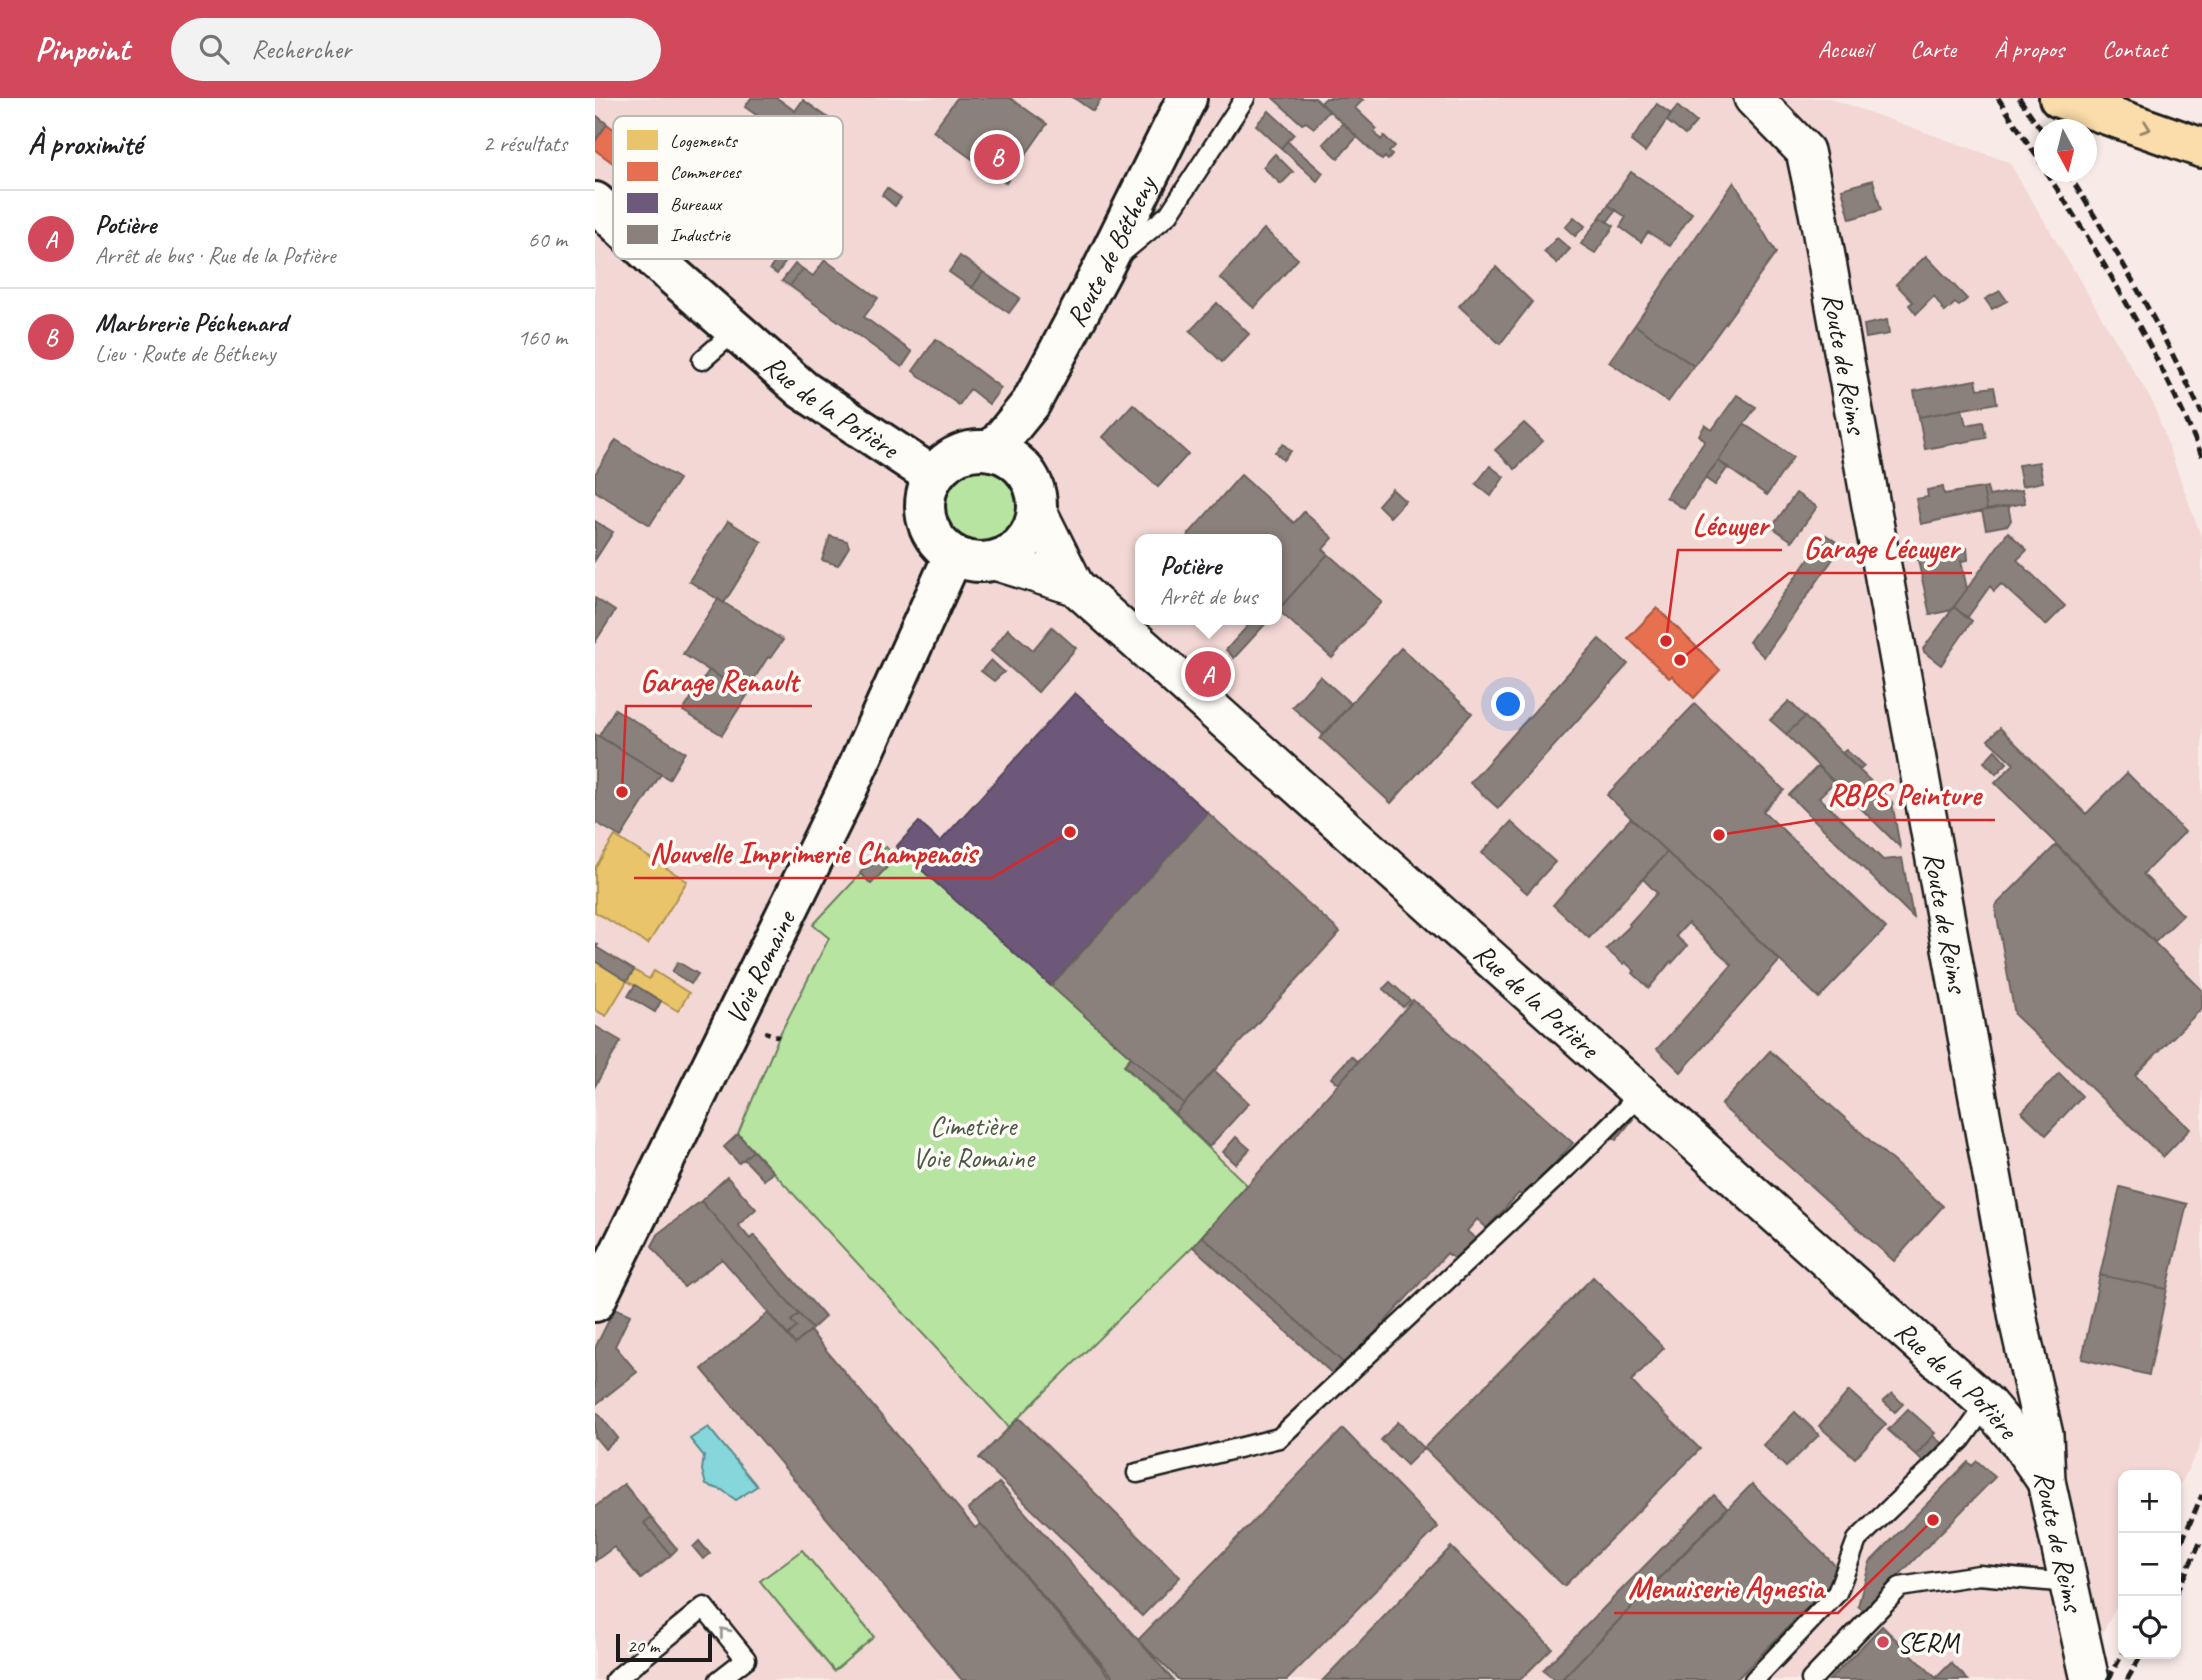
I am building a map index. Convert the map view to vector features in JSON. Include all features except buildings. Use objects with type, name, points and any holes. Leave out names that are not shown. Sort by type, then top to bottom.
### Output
[{"type":"highway","points":[[2059,98],[2202,148]]},
{"type":"main road","name":"Route de Bétheny","points":[[992,451],[1031,403],[1102,270],[1187,98]]},
{"type":"main road","name":"Rue de la Potière","points":[[595,202],[613,219]]},
{"type":"main road","name":"Rue de la Potière","points":[[655,259],[803,390],[933,477]]},
{"type":"main road","name":"Route de Bétheny","points":[[1026,473],[1031,403]]},
{"type":"main road","points":[[975,450],[992,451],[1011,459],[1026,473],[1033,484],[1037,510],[1029,537],[1008,556],[981,563],[953,556],[939,544],[929,529],[924,511],[926,493],[933,477],[944,463],[958,454],[975,450]]},
{"type":"main road","name":"Voie Romaine","points":[[595,1302],[848,788],[953,556]]},
{"type":"street","name":"Route de Reims","points":[[1753,98],[1805,151],[1818,212],[2019,1324],[2044,1435],[2046,1481],[2089,1678]]},
{"type":"street","points":[[1037,510],[1075,586]]},
{"type":"street","name":"Rue de la Potière","points":[[995,561],[1075,586],[1987,1404],[2019,1442],[2046,1481]]},
{"type":"street","points":[[1987,1404],[2034,1389]]},
{"type":"lane","points":[[1102,270],[1169,214],[1245,98]]},
{"type":"lane","points":[[702,360],[736,331]]},
{"type":"lane","points":[[1137,1474],[1279,1438],[1578,1157],[1641,1094]]},
{"type":"lane","points":[[1754,1680],[1837,1593],[1857,1540],[1961,1440],[1987,1404]]},
{"type":"lane","points":[[1811,1680],[1900,1587],[1979,1574],[2068,1583]]},
{"type":"lane","points":[[615,1680],[704,1607],[746,1659],[719,1680]]},
{"type":"shaded area","points":[[595,98],[1829,98],[2009,162],[2153,403],[2202,539],[2202,1436],[2199,1448],[2181,1483],[2181,1470],[2118,1470],[2118,1603],[2078,1680],[595,1680]]},
{"type":"green space","points":[[987,470],[1000,476],[1011,487],[1017,500],[1015,523],[1000,540],[987,546],[971,546],[958,540],[943,523],[941,500],[947,487],[964,472]]},
{"type":"green space","name":"Cimetière Voie Romaine","points":[[886,847],[896,858],[902,852],[1131,1057],[1124,1066],[1247,1185],[1192,1247],[1009,1427],[738,1134],[780,1034],[829,938],[813,925]]},
{"type":"green space","points":[[802,1550],[874,1637],[834,1671],[760,1581]]},
{"type":"water","points":[[708,1427],[757,1486],[736,1500],[722,1490],[706,1485],[702,1470],[704,1456],[690,1439]]},
{"type":"railway","points":[[1998,98],[2034,152]]},
{"type":"railway","points":[[2019,98],[2034,119]]},
{"type":"railway","points":[[2052,182],[2130,310],[2168,382],[2202,456]]},
{"type":"railway","points":[[2073,182],[2138,291],[2202,414]]},
{"type":"railway","points":[[2181,1543],[2202,1495]]},
{"type":"railway","points":[[2181,1583],[2202,1539]]},
{"type":"railway","points":[[2108,1680],[2120,1659]]},
{"type":"railway","points":[[2127,1680],[2139,1659]]},
{"type":"place","name":"Marbrerie Péchenard","points":[[997,157]]},
{"type":"place","name":"Lécuyer","points":[[1666,641]]},
{"type":"place","name":"Garage Lécuyer","points":[[1680,660]]},
{"type":"place","name":"Potière","points":[[1208,674]]},
{"type":"place","name":"Garage Renault","points":[[622,792]]},
{"type":"place","name":"Nouvelle Imprimerie Champenois","points":[[1070,832]]},
{"type":"place","name":"RBPS Peinture","points":[[1719,835]]},
{"type":"place","name":"Menuiserie Agnesia","points":[[1933,1520]]},
{"type":"place","name":"SERM","points":[[1883,1642]]}]
